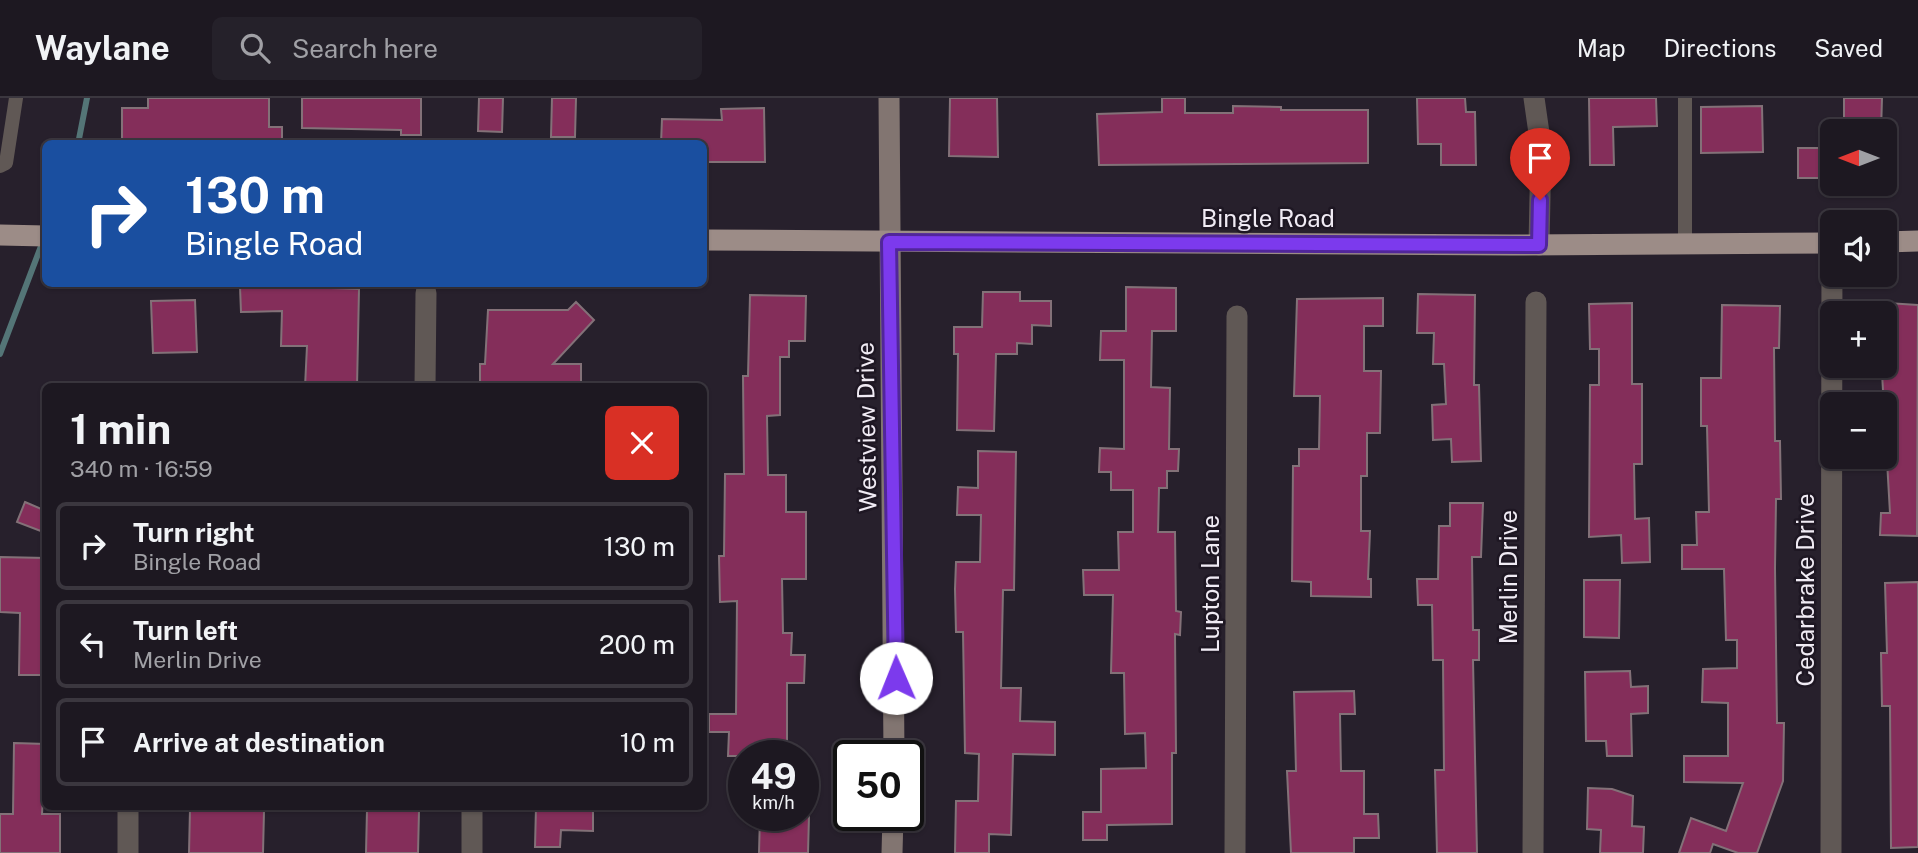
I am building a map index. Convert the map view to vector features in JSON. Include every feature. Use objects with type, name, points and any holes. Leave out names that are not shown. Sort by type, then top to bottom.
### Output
[{"type":"main road","name":"Westview Drive","points":[[889,98],[894,740]]},
{"type":"main road","points":[[2,235],[42,236]]},
{"type":"main road","name":"Bingle Road","points":[[707,240],[1539,245],[1820,243]]},
{"type":"main road","points":[[1897,242],[1918,241]]},
{"type":"main road","points":[[892,853],[893,831]]},
{"type":"street","points":[[1534,98],[1541,147],[1539,245]]},
{"type":"street","name":"Cedarbrake Drive","points":[[1831,853],[1832,287]]},
{"type":"street","points":[[425,383],[426,293]]},
{"type":"street","name":"Merlin Drive","points":[[1533,853],[1536,302]]},
{"type":"street","name":"Lupton Lane","points":[[1235,853],[1237,316]]},
{"type":"street","points":[[128,810],[128,853]]},
{"type":"street","points":[[472,810],[472,853]]},
{"type":"lane","points":[[0,166],[6,163],[16,98]]},
{"type":"lane","points":[[1685,98],[1685,244]]},
{"type":"building","points":[[148,98],[269,98],[269,127],[282,127],[282,140],[122,140],[122,108],[148,108]]},
{"type":"building","points":[[302,98],[421,98],[421,135],[401,135],[401,130],[302,128]]},
{"type":"building","points":[[479,98],[503,98],[502,132],[478,131]]},
{"type":"building","points":[[552,98],[576,98],[575,137],[551,137]]},
{"type":"building","points":[[950,98],[997,98],[998,157],[949,156]]},
{"type":"building","points":[[1162,98],[1185,98],[1185,113],[1233,113],[1233,106],[1281,107],[1281,110],[1368,110],[1368,163],[1099,165],[1097,114],[1162,112]]},
{"type":"building","points":[[1417,98],[1465,98],[1466,112],[1475,112],[1476,165],[1441,165],[1441,144],[1418,144]]},
{"type":"building","points":[[1589,98],[1656,98],[1657,126],[1613,127],[1614,165],[1590,165]]},
{"type":"building","points":[[1844,98],[1882,98],[1881,119],[1844,119]]},
{"type":"building","points":[[1762,106],[1763,152],[1701,153],[1701,107]]},
{"type":"building","points":[[764,108],[765,162],[707,162],[707,140],[661,140],[662,119],[722,120],[721,109]]},
{"type":"building","points":[[1798,148],[1820,148],[1820,178],[1798,178]]},
{"type":"building","points":[[240,287],[359,289],[357,383],[305,383],[307,346],[281,346],[282,311],[241,312]]},
{"type":"building","points":[[1126,287],[1176,288],[1176,331],[1152,331],[1151,387],[1170,388],[1169,449],[1179,449],[1178,471],[1167,471],[1167,488],[1159,488],[1158,532],[1175,532],[1176,611],[1181,612],[1180,635],[1175,634],[1176,753],[1172,753],[1172,824],[1107,825],[1107,840],[1083,840],[1083,812],[1101,812],[1101,769],[1146,768],[1145,733],[1125,734],[1124,673],[1111,673],[1113,595],[1084,595],[1083,570],[1119,570],[1118,532],[1133,532],[1133,490],[1111,490],[1111,472],[1099,472],[1100,448],[1124,449],[1124,360],[1100,360],[1101,331],[1126,331]]},
{"type":"building","points":[[983,292],[1020,292],[1020,301],[1051,301],[1051,326],[1032,325],[1032,344],[1017,343],[1017,354],[996,354],[994,431],[957,430],[958,354],[954,354],[954,327],[982,327]]},
{"type":"building","points":[[1418,294],[1475,295],[1474,385],[1479,385],[1481,461],[1452,462],[1451,439],[1433,440],[1432,405],[1446,404],[1444,364],[1433,364],[1434,333],[1417,333]]},
{"type":"building","points":[[750,295],[806,296],[805,341],[789,341],[789,357],[780,357],[780,415],[767,416],[768,475],[786,475],[786,512],[806,512],[806,579],[782,579],[783,633],[792,633],[791,655],[805,655],[804,683],[787,683],[787,740],[729,740],[729,732],[709,732],[709,714],[736,714],[737,601],[720,602],[719,556],[724,556],[725,474],[744,474],[743,376],[748,376]]},
{"type":"building","points":[[1383,298],[1383,326],[1364,326],[1364,371],[1381,371],[1380,433],[1367,433],[1367,476],[1361,476],[1361,531],[1370,531],[1368,579],[1371,579],[1371,597],[1311,596],[1311,582],[1292,581],[1293,466],[1299,466],[1299,449],[1319,449],[1320,396],[1294,396],[1297,299]]},
{"type":"building","points":[[195,300],[197,352],[153,353],[151,301]]},
{"type":"building","points":[[576,302],[594,320],[553,364],[581,364],[581,383],[480,383],[480,364],[485,364],[488,310],[568,310]]},
{"type":"building","points":[[1632,303],[1632,384],[1642,384],[1642,464],[1634,464],[1635,519],[1649,518],[1650,562],[1622,563],[1621,535],[1589,537],[1590,385],[1599,385],[1599,349],[1590,349],[1589,304]]},
{"type":"building","points":[[1897,304],[1918,305],[1917,536],[1880,535],[1881,513],[1890,513],[1887,469],[1897,469],[1897,392],[1883,392],[1882,378],[1897,378]]},
{"type":"building","points":[[1722,305],[1780,306],[1779,348],[1774,348],[1775,441],[1780,441],[1781,499],[1776,499],[1775,568],[1777,723],[1784,723],[1783,781],[1757,853],[1738,853],[1713,844],[1710,853],[1679,853],[1691,818],[1726,831],[1743,783],[1684,782],[1684,756],[1728,756],[1728,703],[1702,702],[1703,669],[1737,668],[1737,640],[1726,640],[1724,569],[1682,569],[1682,545],[1697,545],[1696,512],[1709,512],[1707,426],[1701,426],[1701,378],[1721,378]]},
{"type":"building","points":[[978,451],[1016,452],[1014,590],[1003,590],[1001,688],[1021,688],[1020,721],[1055,722],[1055,755],[1013,754],[1011,835],[989,834],[989,853],[955,853],[956,801],[978,801],[979,754],[965,753],[963,632],[956,632],[955,589],[956,562],[980,562],[981,515],[957,515],[958,487],[978,488]]},
{"type":"building","points":[[25,502],[42,509],[42,531],[17,522]]},
{"type":"building","points":[[1450,503],[1483,503],[1481,557],[1472,557],[1473,630],[1479,630],[1479,660],[1473,660],[1477,853],[1437,853],[1435,770],[1444,770],[1443,660],[1433,660],[1432,605],[1418,605],[1417,579],[1438,579],[1439,526],[1450,526]]},
{"type":"building","points":[[0,557],[42,558],[42,675],[19,675],[20,613],[0,612]]},
{"type":"building","points":[[1584,580],[1620,580],[1619,638],[1584,637]]},
{"type":"building","points":[[1918,582],[1918,847],[1891,848],[1890,706],[1882,706],[1881,653],[1887,653],[1885,583]]},
{"type":"building","points":[[1630,671],[1631,687],[1648,686],[1648,713],[1631,714],[1632,756],[1607,756],[1606,741],[1586,741],[1585,672]]},
{"type":"building","points":[[1354,691],[1355,714],[1340,714],[1341,771],[1364,771],[1364,814],[1378,814],[1379,838],[1354,838],[1354,853],[1291,853],[1287,771],[1296,771],[1294,692]]},
{"type":"building","points":[[14,743],[42,744],[42,814],[60,814],[60,853],[0,853],[0,814],[13,814]]},
{"type":"building","points":[[1588,788],[1612,789],[1633,796],[1632,826],[1644,827],[1643,853],[1600,853],[1601,830],[1587,829]]},
{"type":"building","points":[[190,810],[264,811],[263,853],[189,853]]},
{"type":"building","points":[[367,810],[419,811],[418,853],[366,853]]},
{"type":"building","points":[[536,810],[593,810],[593,831],[561,830],[560,847],[535,847]]},
{"type":"building","points":[[760,831],[809,831],[808,853],[759,853]]},
{"type":"waterway","points":[[79,140],[87,98]]},
{"type":"waterway","points":[[0,354],[42,244]]},
{"type":"route","points":[[896,678],[889,242],[1539,245],[1540,200]]}]
